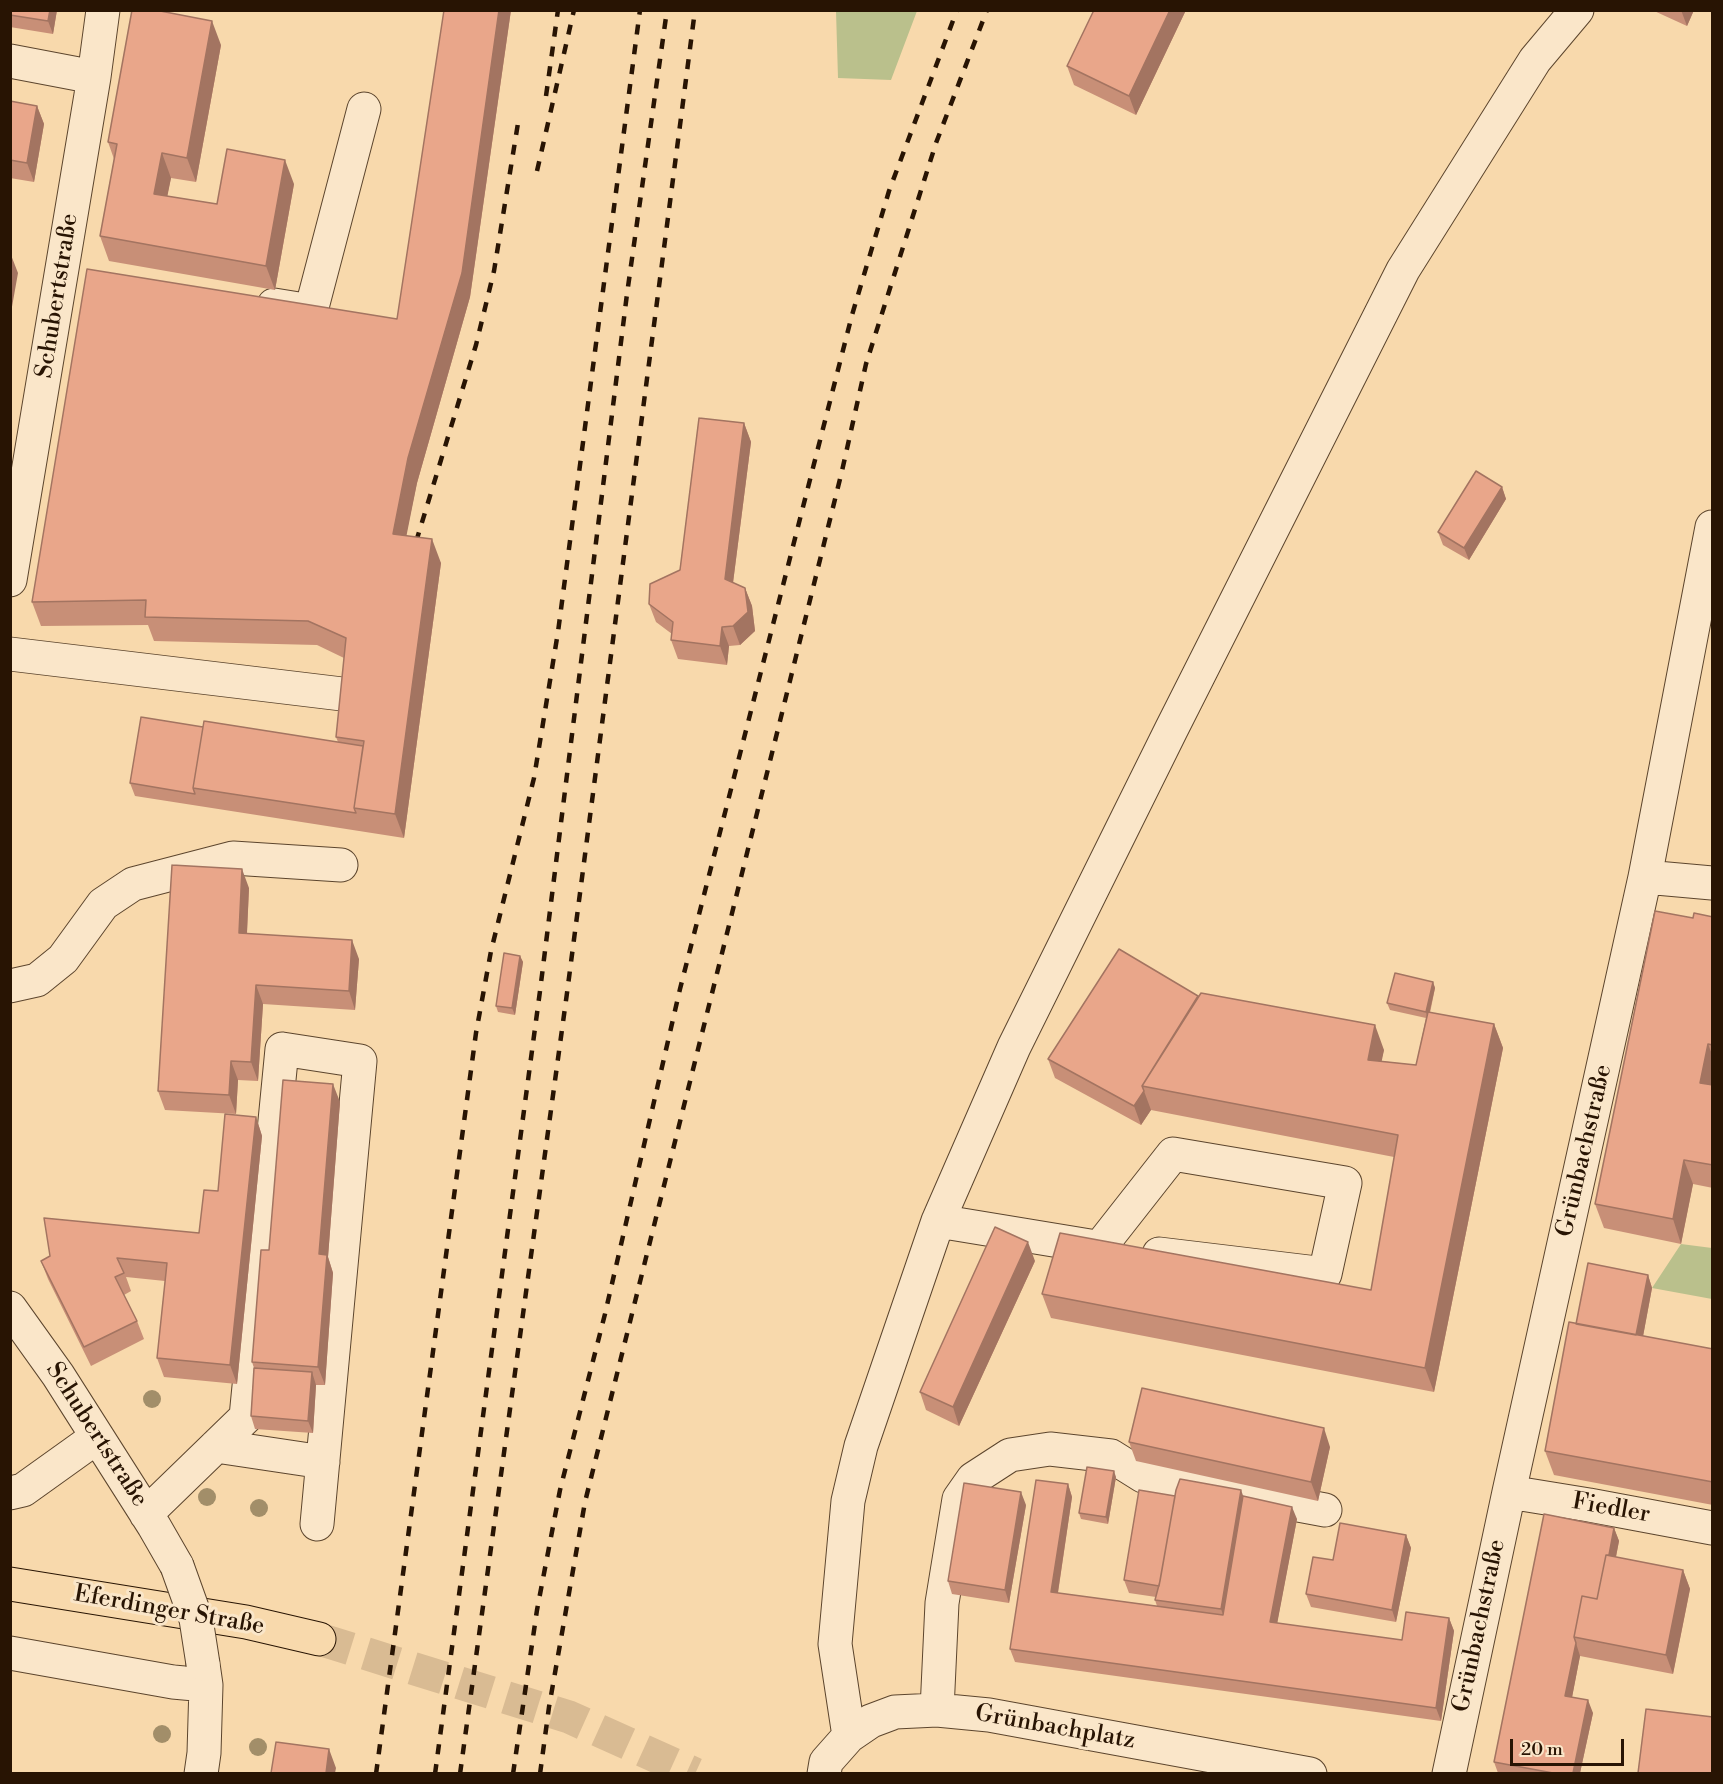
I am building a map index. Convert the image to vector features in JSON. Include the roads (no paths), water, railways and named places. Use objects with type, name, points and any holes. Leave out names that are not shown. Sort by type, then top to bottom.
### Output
[{"type":"main road","name":"Eferdinger Straße","points":[[15,1585],[246,1622],[319,1639]]},
{"type":"street","name":"Schubertstraße","points":[[10,580],[16,523],[78,273],[94,77],[103,10]]},
{"type":"street","points":[[849,1736],[835,1644],[848,1501],[861,1446],[938,1221],[1019,1037],[1403,270],[1535,60],[1577,10]]},
{"type":"street","points":[[10,61],[94,77]]},
{"type":"street","points":[[242,300],[311,311],[364,109]]},
{"type":"street","name":"Grünbachstraße","points":[[1449,1773],[1646,877],[1713,526]]},
{"type":"street","points":[[10,654],[342,694]]},
{"type":"street","points":[[10,986],[37,980],[63,959],[103,904],[133,884],[233,858],[341,865]]},
{"type":"street","points":[[1646,877],[1713,883]]},
{"type":"street","points":[[146,1514],[246,1417],[282,1049],[360,1061],[317,1524]]},
{"type":"street","points":[[938,1221],[1100,1247],[1325,1274],[1345,1183],[1173,1154],[1100,1247]]},
{"type":"street","name":"Schubertstraße","points":[[10,1308],[58,1375],[177,1566],[196,1618],[205,1675],[204,1753],[201,1773]]},
{"type":"street","points":[[10,1492],[23,1490],[98,1437]]},
{"type":"street","points":[[216,1446],[323,1462]]},
{"type":"street","points":[[937,1710],[942,1603],[959,1498],[973,1479],[1010,1455],[1050,1449],[1111,1456],[1143,1476],[1325,1510]]},
{"type":"street","name":"Fiedler","points":[[1509,1492],[1713,1528]]},
{"type":"street","points":[[10,1653],[173,1682],[205,1675]]},
{"type":"street","name":"Grünbachplatz","points":[[825,1768],[849,1736],[871,1721],[895,1712],[937,1710],[988,1715],[1310,1773]]},
{"type":"tunnel","points":[[319,1639],[569,1717],[695,1774]]},
{"type":"railway","points":[[546,96],[558,10]]},
{"type":"railway","points":[[537,171],[574,10]]},
{"type":"railway","points":[[376,1774],[476,1033],[491,951],[534,778],[558,632],[640,10]]},
{"type":"railway","points":[[435,1774],[540,991],[627,294],[667,10]]},
{"type":"railway","points":[[460,1774],[567,993],[695,10]]},
{"type":"railway","points":[[513,1774],[537,1610],[560,1490],[605,1314],[680,989],[852,315],[889,191],[957,10]]},
{"type":"railway","points":[[540,1774],[549,1707],[585,1502],[842,471],[866,364],[936,143],[987,10]]},
{"type":"railway","points":[[416,542],[476,345],[494,271],[519,117]]}]
